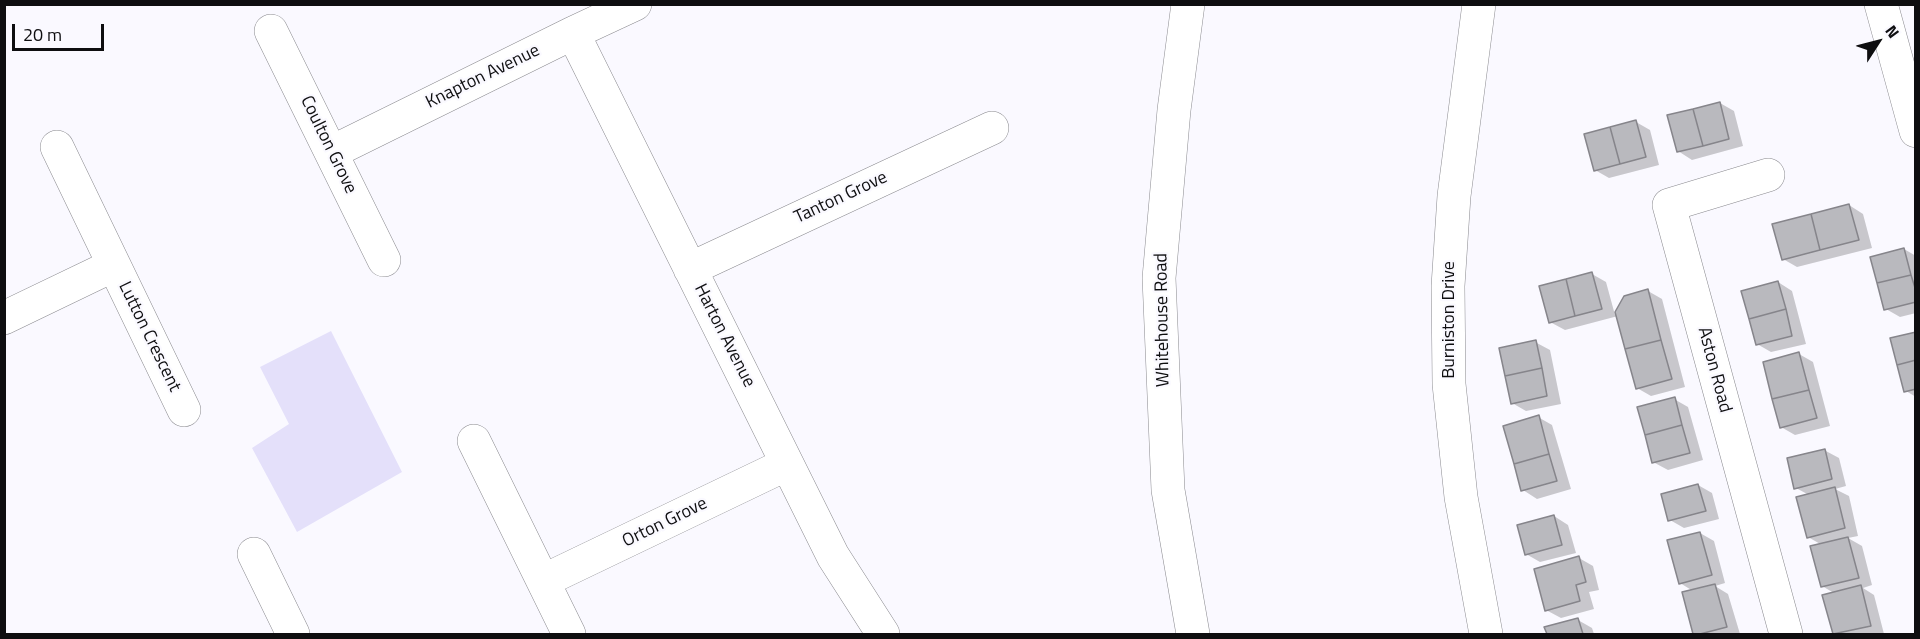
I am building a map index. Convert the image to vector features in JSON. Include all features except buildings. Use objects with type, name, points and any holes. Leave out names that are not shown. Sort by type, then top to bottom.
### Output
[{"type":"street","name":"Knapton Avenue","points":[[332,152],[635,4]]},
{"type":"street","name":"Whitehouse Road","points":[[1188,4],[1174,110],[1159,278],[1168,490],[1188,632]]},
{"type":"street","name":"Burniston Drive","points":[[1479,4],[1454,196],[1448,286],[1449,373],[1461,497],[1486,634]]},
{"type":"street","points":[[1881,4],[1916,131]]},
{"type":"street","name":"Coulton Grove","points":[[271,32],[384,260]]},
{"type":"street","name":"Harton Avenue","points":[[573,33],[833,556],[883,634]]},
{"type":"street","name":"Tanton Grove","points":[[690,269],[992,128]]},
{"type":"street","name":"Lutton Crescent","points":[[57,147],[184,410]]},
{"type":"street","name":"Aston Road","points":[[1768,176],[1670,205],[1786,634]]},
{"type":"street","name":"Lutton Crescent","points":[[4,318],[114,265]]},
{"type":"street","points":[[474,441],[569,634]]},
{"type":"street","name":"Orton Grove","points":[[543,581],[787,464]]},
{"type":"street","points":[[254,554],[293,634]]},
{"type":"shaded area","points":[[331,331],[402,472],[297,532],[252,448],[289,424],[260,367]]}]
